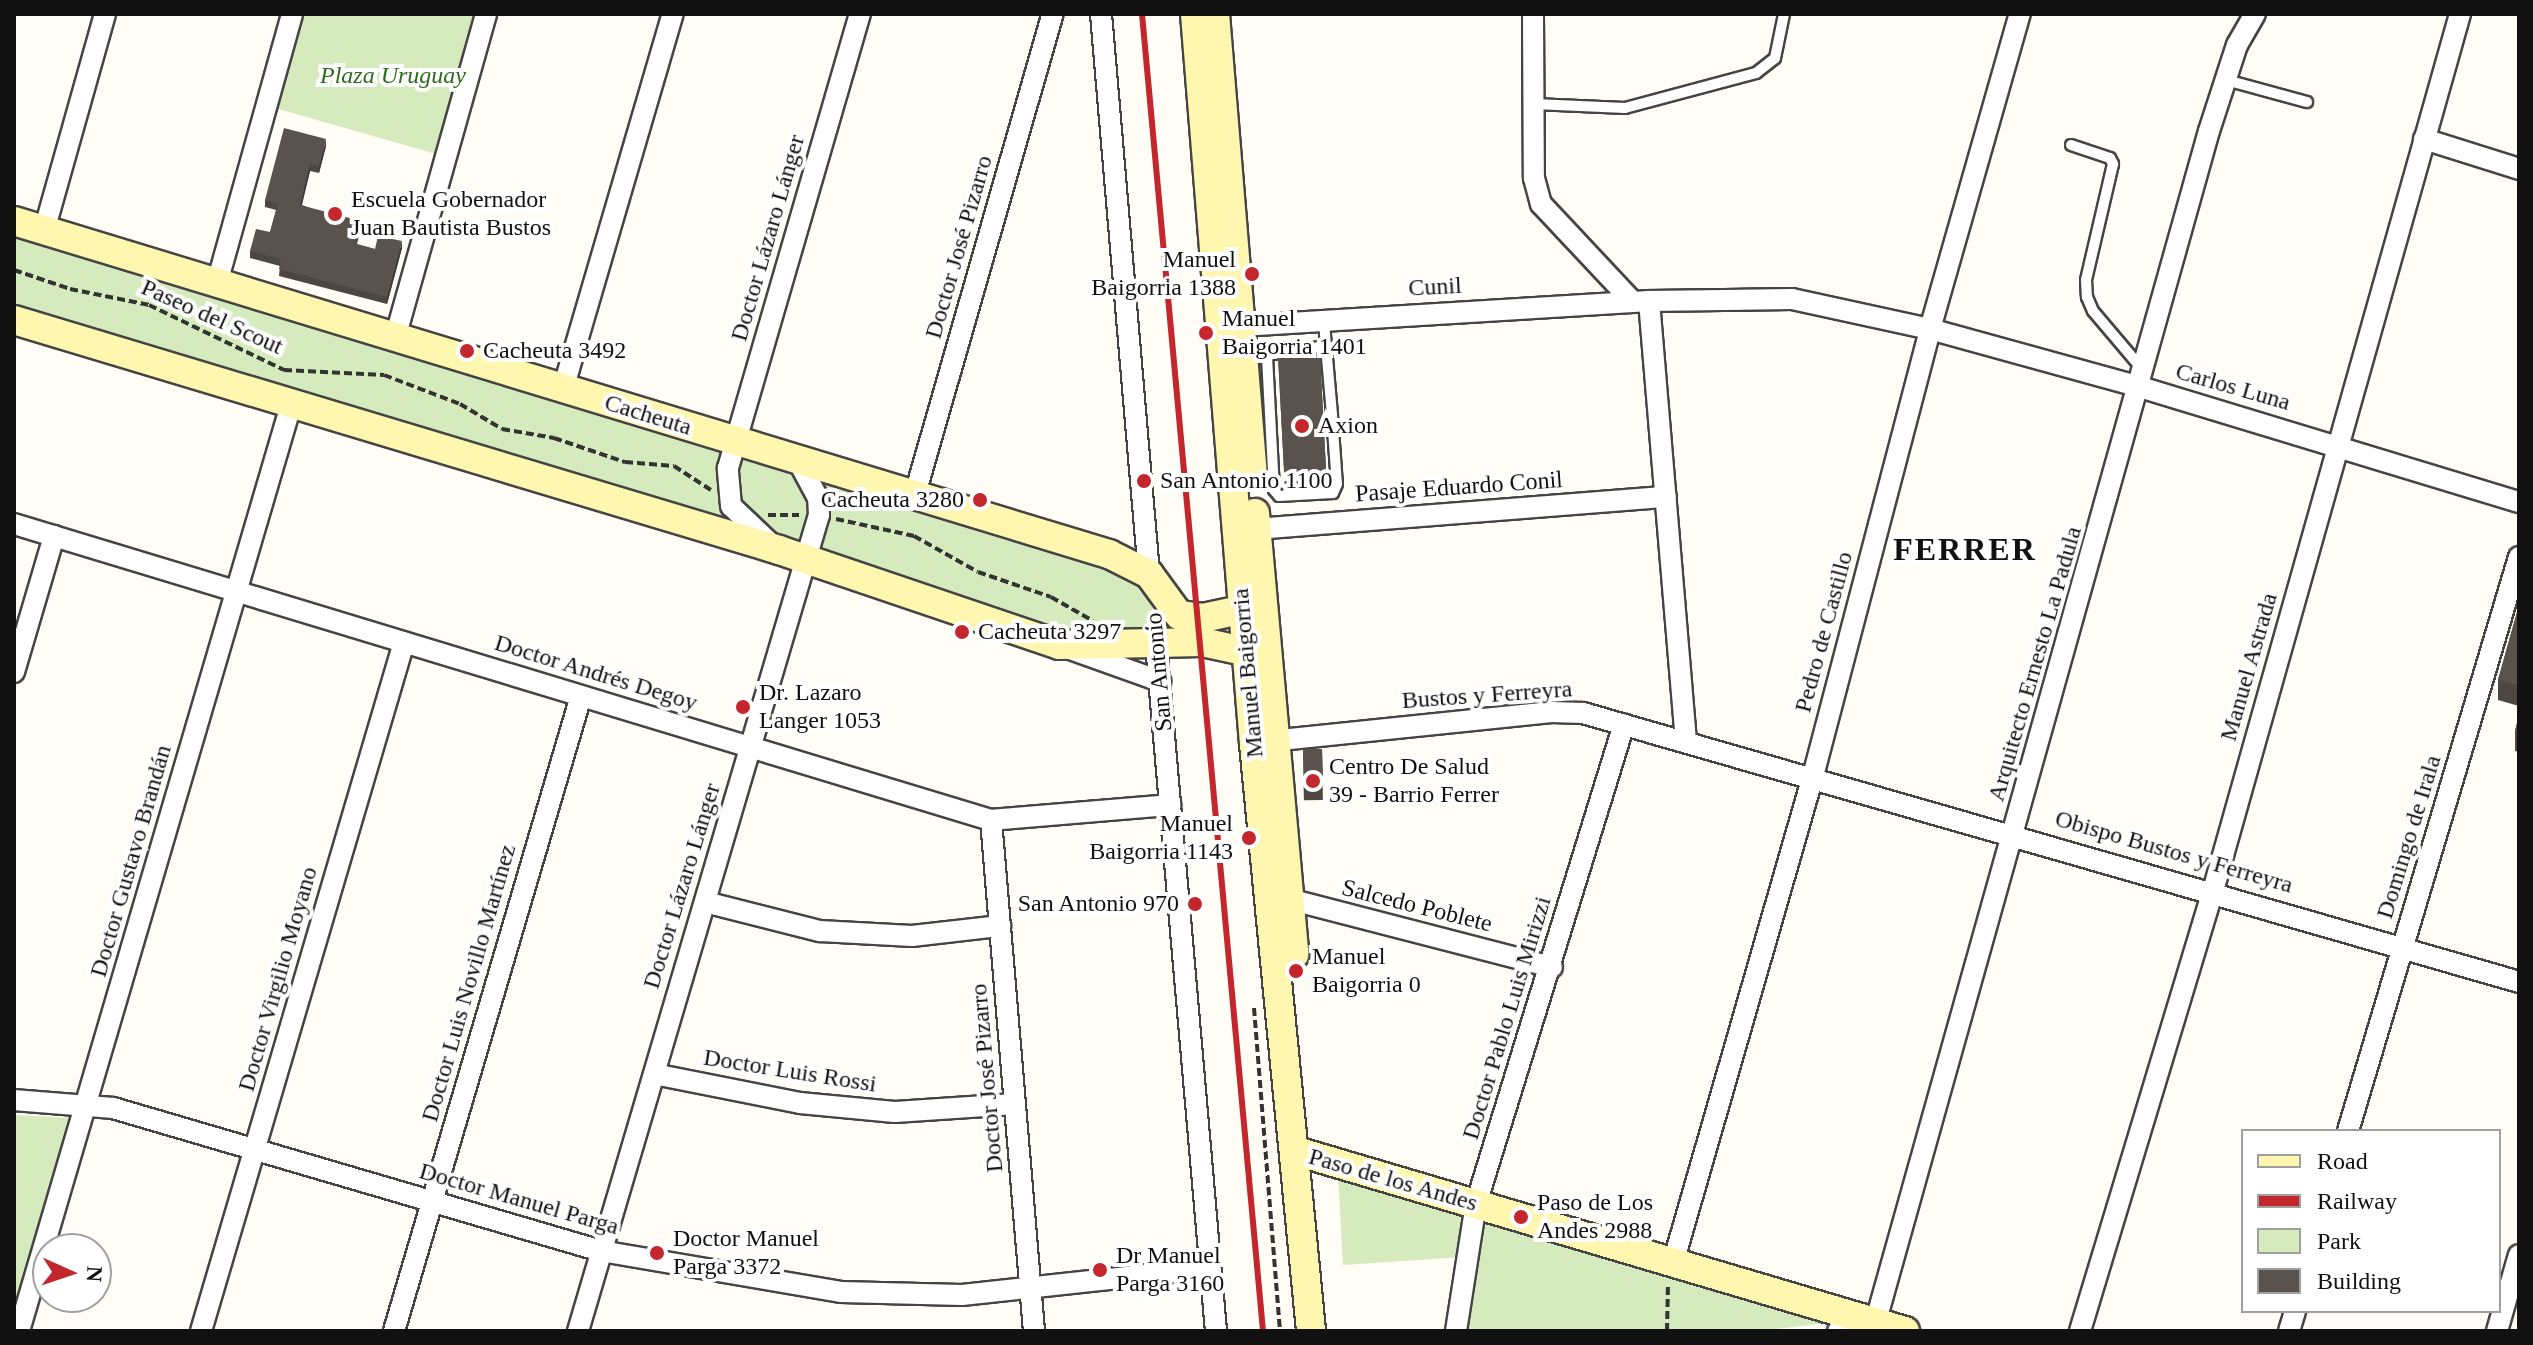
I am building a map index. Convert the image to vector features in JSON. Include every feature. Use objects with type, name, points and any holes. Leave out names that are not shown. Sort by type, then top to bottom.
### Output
[{"type":"street","points":[[44,231],[105,14]]},
{"type":"street","points":[[217,283],[292,14]]},
{"type":"street","points":[[395,338],[486,14]]},
{"type":"street","points":[[563,389],[673,14]]},
{"type":"street","name":"Doctor Lázaro Lánger","points":[[731,506],[728,468],[735,440],[860,14]]},
{"type":"street","name":"Doctor José Pizarro","points":[[915,494],[1053,14]]},
{"type":"street","name":"San Antonio","points":[[1101,14],[1216,1331]]},
{"type":"street","name":"Manuel Baigorria","points":[[1195,14],[1246,383]]},
{"type":"street","name":"Manuel Baigorria","points":[[1215,14],[1256,529],[1253,605]]},
{"type":"street","points":[[1533,14],[1534,178],[1541,204],[1641,301],[1666,497],[1686,740]]},
{"type":"street","name":"Pedro de Castillo","points":[[1670,1268],[1813,776],[1930,329],[2020,14]]},
{"type":"street","name":"Arquitecto Ernesto La Padula","points":[[1871,1324],[2014,834],[2226,80],[2255,14]]},
{"type":"street","name":"Manuel Astrada","points":[[2080,1331],[2213,891],[2460,14]]},
{"type":"street","points":[[2424,139],[2519,169]]},
{"type":"street","name":"Cacheuta","points":[[14,221],[1109,554],[1149,574],[1179,615],[1203,618],[1253,605]]},
{"type":"street","name":"Cunil","points":[[1241,326],[1641,301],[1792,299],[1930,329]]},
{"type":"street","points":[[14,320],[779,550],[1160,681]]},
{"type":"street","name":"Carlos Luna","points":[[1930,329],[2142,380],[2519,502]]},
{"type":"street","name":"Doctor Gustavo Brandán","points":[[19,1331],[291,405]]},
{"type":"street","name":"Manuel Baigorria","points":[[1251,454],[1253,605],[1264,742],[1304,1153],[1328,1331]]},
{"type":"street","points":[[797,459],[818,498],[819,515]]},
{"type":"street","name":"Pasaje Eduardo Conil","points":[[1256,529],[1666,497]]},
{"type":"street","points":[[731,506],[779,550]]},
{"type":"street","name":"Doctor Lázaro Lánger","points":[[578,1331],[819,515]]},
{"type":"street","name":"Doctor Andrés Degoy","points":[[14,524],[991,820],[1170,805]]},
{"type":"street","points":[[14,672],[54,536]]},
{"type":"street","name":"Domingo de Irala","points":[[2349,1129],[2519,557]]},
{"type":"street","name":"Doctor Virgilio Moyano","points":[[201,1331],[404,642]]},
{"type":"street","points":[[1059,645],[1202,642],[1257,654]]},
{"type":"street","name":"Doctor Luis Novillo Martínez","points":[[394,1331],[581,696]]},
{"type":"street","name":"Bustos y Ferreyra","points":[[1264,742],[1551,712],[1583,713],[1813,776]]},
{"type":"street","name":"Doctor Pablo Luis Mirizzi","points":[[1456,1331],[1476,1204],[1552,967],[1624,724]]},
{"type":"street","name":"Obispo Bustos y Ferreyra","points":[[1813,776],[2403,945],[2519,982]]},
{"type":"street","name":"Doctor José Pizarro","points":[[991,820],[1034,1331]]},
{"type":"street","name":"Salcedo Poblete","points":[[1279,897],[1552,967]]},
{"type":"street","points":[[705,902],[820,931],[912,936],[1000,926]]},
{"type":"street","name":"Doctor Luis Rossi","points":[[654,1074],[800,1103],[895,1112],[1015,1104]]},
{"type":"street","name":"Doctor Manuel Parga","points":[[14,1100],[88,1102],[601,1251],[865,1295],[933,1297],[1211,1268]]},
{"type":"street","name":"Manuel Baigorria","points":[[1304,1153],[1311,1331]]},
{"type":"street","name":"Paso de los Andes","points":[[1304,1153],[1476,1204],[1670,1268],[1905,1331]]},
{"type":"street","points":[[2497,1331],[2519,1255]]},
{"type":"street","points":[[1838,1331],[1871,1324]]},
{"type":"lane","points":[[1534,104],[1625,108],[1756,73],[1775,58],[1784,14]]},
{"type":"lane","points":[[2226,80],[2307,102]]},
{"type":"lane","points":[[2071,145],[2110,158],[2113,164],[2086,280],[2087,297],[2093,311],[2142,380]]},
{"type":"lane","points":[[1324,320],[1337,484],[1333,493],[1275,494],[1251,454],[1246,383],[1267,355],[1326,346]]},
{"type":"lane","points":[[1316,416],[1332,415]]},
{"type":"lane","points":[[1249,421],[1285,418]]},
{"type":"path","name":"Paseo del Scout","points":[[14,270],[70,289],[149,305],[284,370],[384,375],[460,404],[502,429],[554,438],[625,462],[674,466],[731,506],[757,515],[819,515],[914,536],[978,572],[1051,597],[1097,624]]},
{"type":"path","points":[[1667,1331],[1670,1268]]},
{"type":"green space","name":"Plaza Uruguay","points":[[301,14],[476,14],[436,154],[275,108]]},
{"type":"green space","points":[[14,221],[1149,574],[1156,644],[1080,646],[14,320]]},
{"type":"green space","points":[[14,1115],[72,1118],[38,1233],[32,1233],[32,1252],[14,1312]]},
{"type":"green space","points":[[1338,1174],[1460,1215],[1463,1257],[1343,1265]]},
{"type":"green space","points":[[1484,1221],[1828,1323],[1759,1331],[1465,1331]]},
{"type":"building","points":[[284,128],[326,139],[319,166],[310,164],[300,205],[361,221],[355,244],[375,249],[378,236],[402,241],[387,297],[279,269],[281,259],[250,251],[256,229],[270,232],[278,204],[265,200]]},
{"type":"building","name":"Axion","points":[[1320,355],[1327,481],[1285,483],[1278,357]]},
{"type":"building","points":[[2519,605],[2519,686],[2498,680]]},
{"type":"building","name":"Centro De Salud 39 - Barrio Ferrer","points":[[1322,749],[1323,786],[1304,787],[1303,750]]},
{"type":"railway","points":[[1142,14],[1263,1331]]},
{"type":"place","name":"Escuela Gobernador Juan Bautista Bustos","points":[[335,214]]},
{"type":"place","name":"Manuel Baigorria 1388","points":[[1252,274]]},
{"type":"place","name":"Manuel Baigorria 1401","points":[[1206,333]]},
{"type":"place","name":"Cacheuta 3492","points":[[467,351]]},
{"type":"place","name":"Axion","points":[[1302,426]]},
{"type":"place","name":"San Antonio 1100","points":[[1144,481]]},
{"type":"place","name":"Cacheuta 3280","points":[[980,500]]},
{"type":"place","name":"Cacheuta 3297","points":[[962,632]]},
{"type":"place","name":"Dr. Lazaro Langer 1053","points":[[743,707]]},
{"type":"place","name":"Centro De Salud 39 - Barrio Ferrer","points":[[1313,781]]},
{"type":"place","name":"Manuel Baigorria 1143","points":[[1249,838]]},
{"type":"place","name":"San Antonio 970","points":[[1195,904]]},
{"type":"place","name":"Manuel Baigorria 0","points":[[1296,971]]},
{"type":"place","name":"Paso de Los Andes 2988","points":[[1521,1217]]},
{"type":"place","name":"Doctor Manuel Parga 3372","points":[[657,1253]]},
{"type":"place","name":"Dr Manuel Parga 3160","points":[[1100,1270]]},
{"type":"district","name":"FERRER","points":[[1965,549]]}]
